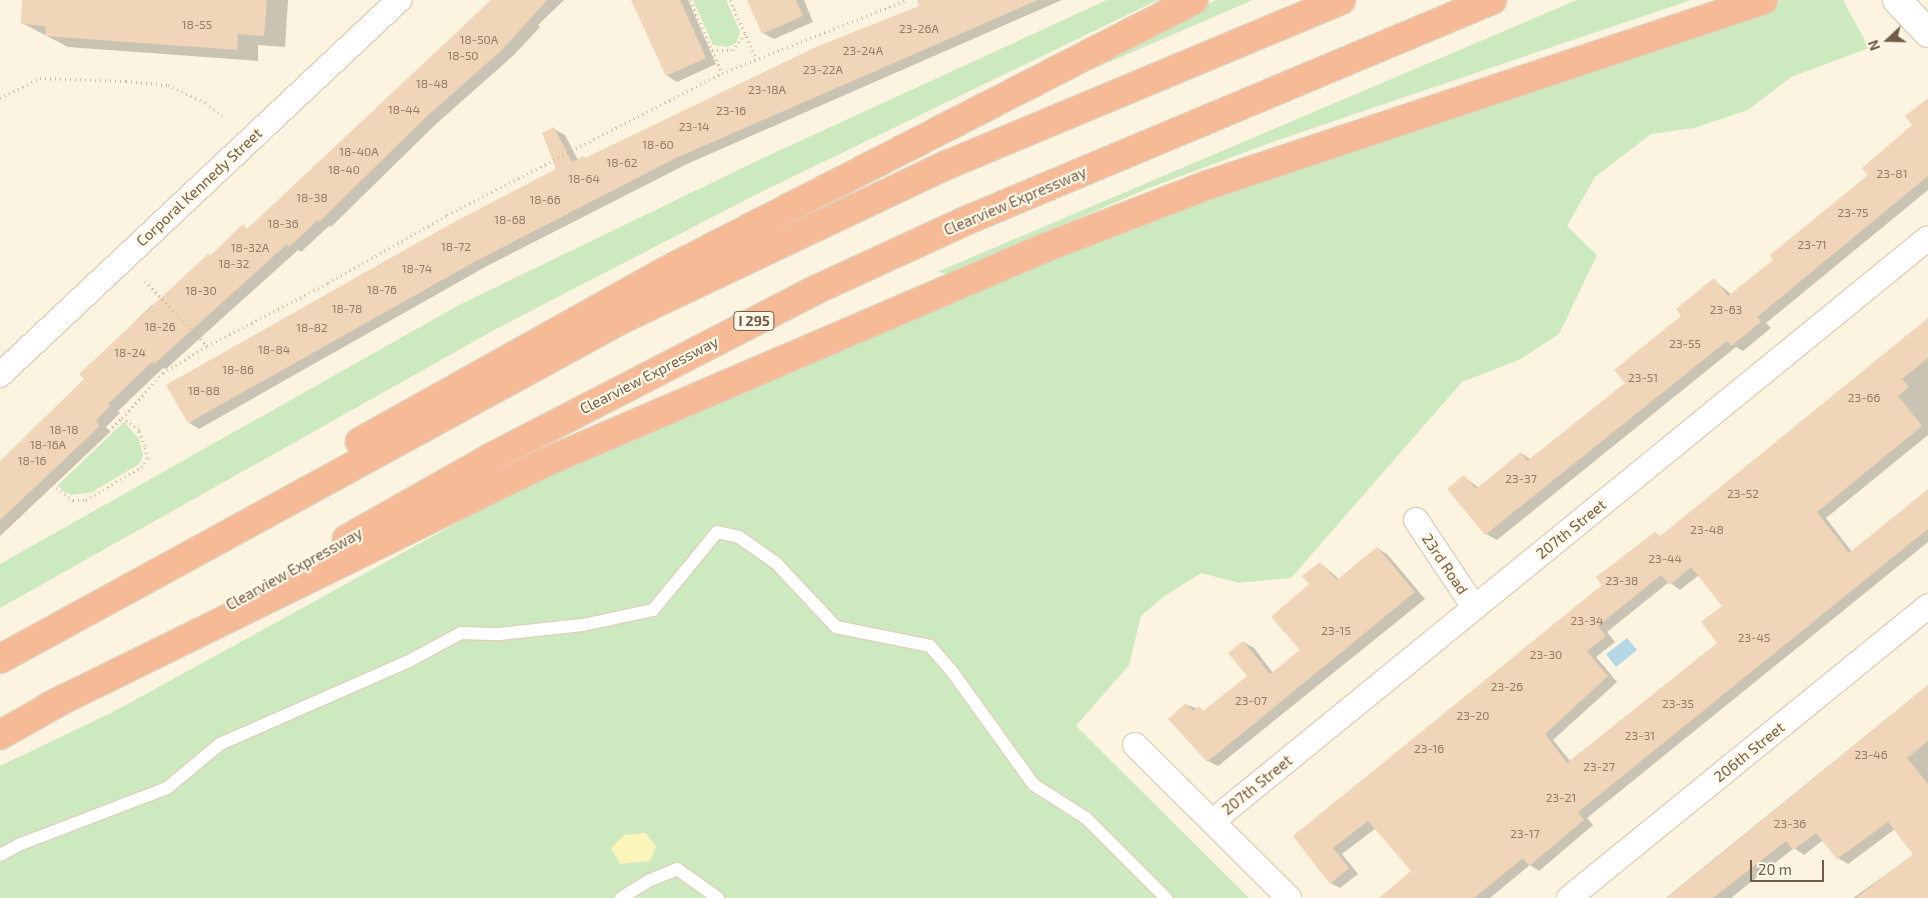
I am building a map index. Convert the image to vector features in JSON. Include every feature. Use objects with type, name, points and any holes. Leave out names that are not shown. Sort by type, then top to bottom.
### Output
[{"type":"highway","points":[[0,650],[471,377],[666,270],[1194,0]]},
{"type":"highway","points":[[0,659],[622,319],[947,166],[1341,0]]},
{"type":"highway","name":"Clearview Expressway","points":[[0,735],[490,458],[810,292],[970,219],[1492,0]]},
{"type":"highway","points":[[48,708],[546,462],[1047,247],[1208,185],[1764,0]]},
{"type":"street","name":"Corporal Kennedy Street","points":[[0,374],[398,0]]},
{"type":"street","points":[[1897,0],[1928,33]]},
{"type":"street","name":"207th Street","points":[[1214,820],[1928,238]]},
{"type":"street","name":"23rd Road","points":[[1416,520],[1474,607]]},
{"type":"street","name":"206th Street","points":[[1569,898],[1928,606]]},
{"type":"street","points":[[1135,744],[1214,820],[1289,898]]},
{"type":"lane","points":[[0,855],[21,844],[167,788],[220,744],[409,661],[461,633],[499,634],[573,626],[653,610],[717,532],[739,537],[776,563],[836,627],[930,646],[951,670],[1034,785],[1086,818],[1166,898]]},
{"type":"lane","points":[[621,898],[648,881],[676,869],[718,898]]},
{"type":"path","points":[[690,0],[722,73]]},
{"type":"path","points":[[730,0],[756,58]]},
{"type":"path","points":[[0,534],[122,418],[163,373],[207,346],[328,283],[447,215],[722,73],[906,0]]},
{"type":"path","points":[[711,49],[732,50],[746,34]]},
{"type":"path","points":[[0,98],[40,78],[126,80],[168,85],[206,103],[226,118]]},
{"type":"path","points":[[145,281],[207,346]]},
{"type":"path","points":[[52,484],[72,500],[86,500],[141,467],[147,458],[139,430],[122,418]]},
{"type":"green space","points":[[693,0],[726,0],[740,32],[736,43],[727,47],[713,45]]},
{"type":"green space","points":[[1107,0],[1158,0],[755,195],[496,329],[0,608],[0,564],[459,305],[763,158]]},
{"type":"green space","points":[[1216,0],[1253,0],[1014,103],[1116,52]]},
{"type":"green space","points":[[1577,0],[1691,0],[1278,140],[1149,188],[948,274],[937,272]]},
{"type":"green space","points":[[1781,0],[1843,0],[1869,48],[1791,77],[1748,110],[1694,128],[1651,134],[1595,177],[1567,226],[1597,255],[1559,334],[1519,360],[1462,382],[1291,578],[1239,583],[1201,573],[1163,597],[1141,616],[1129,665],[1076,726],[1249,898],[0,898],[0,766],[113,712],[535,480],[908,319],[1154,218]]},
{"type":"green space","points":[[124,422],[139,439],[143,456],[139,464],[92,492],[72,495],[64,492],[58,485]]},
{"type":"sand","points":[[646,833],[656,847],[650,861],[620,864],[611,848],[624,835]]},
{"type":"water","points":[[1627,638],[1637,650],[1616,667],[1606,654]]},
{"type":"building","points":[[22,0],[267,0],[264,36],[238,34],[237,50],[45,36],[46,26],[21,24]]},
{"type":"building","points":[[491,0],[547,0],[503,49],[425,118],[319,222],[318,220],[289,247],[287,244],[154,364],[153,361],[108,404],[110,406],[96,420],[100,426],[0,520],[0,461],[84,379],[79,374],[208,254],[210,256],[243,224],[247,229]]},
{"type":"building","points":[[631,0],[680,0],[706,58],[666,76]]},
{"type":"building","points":[[747,0],[796,0],[803,16],[762,34]]},
{"type":"building","points":[[917,0],[1038,0],[676,158],[476,261],[188,423],[166,385],[454,222],[556,169],[542,133],[554,127],[572,162],[584,156],[585,158],[816,47],[919,6]]},
{"type":"building","points":[[1928,98],[1928,176],[1757,317],[1761,322],[1731,346],[1727,341],[1485,535],[1447,489],[1464,475],[1476,489],[1521,452],[1527,461],[1625,383],[1614,370],[1681,316],[1676,309],[1714,278],[1728,296],[1773,260],[1770,255],[1868,175],[1862,168],[1912,125],[1905,116]]},
{"type":"building","points":[[1928,318],[1928,358],[1902,379],[1909,387],[1898,396],[1922,426],[1817,512],[1849,553],[1928,489],[1928,529],[1578,812],[1584,820],[1529,866],[1523,858],[1474,898],[1379,898],[1411,871],[1368,821],[1333,848],[1349,868],[1330,884],[1293,836],[1602,585],[1596,577],[1655,532],[1659,537]],"holes":[[[1691,567],[1722,606],[1701,622],[1717,643],[1567,763],[1545,734],[1608,676],[1587,651],[1606,636],[1598,626],[1661,575],[1670,585]]]},
{"type":"building","points":[[1377,547],[1415,592],[1207,762],[1168,719],[1186,703],[1193,711],[1199,706],[1203,711],[1247,676],[1228,653],[1243,641],[1270,674],[1300,650],[1271,617],[1309,584],[1302,576],[1320,562],[1337,580]]},
{"type":"building","points":[[1928,685],[1928,741],[1907,758],[1928,784],[1928,898],[1856,898],[1913,854],[1888,822],[1837,859],[1816,833],[1793,850],[1786,841],[1713,898],[1667,898]]}]
